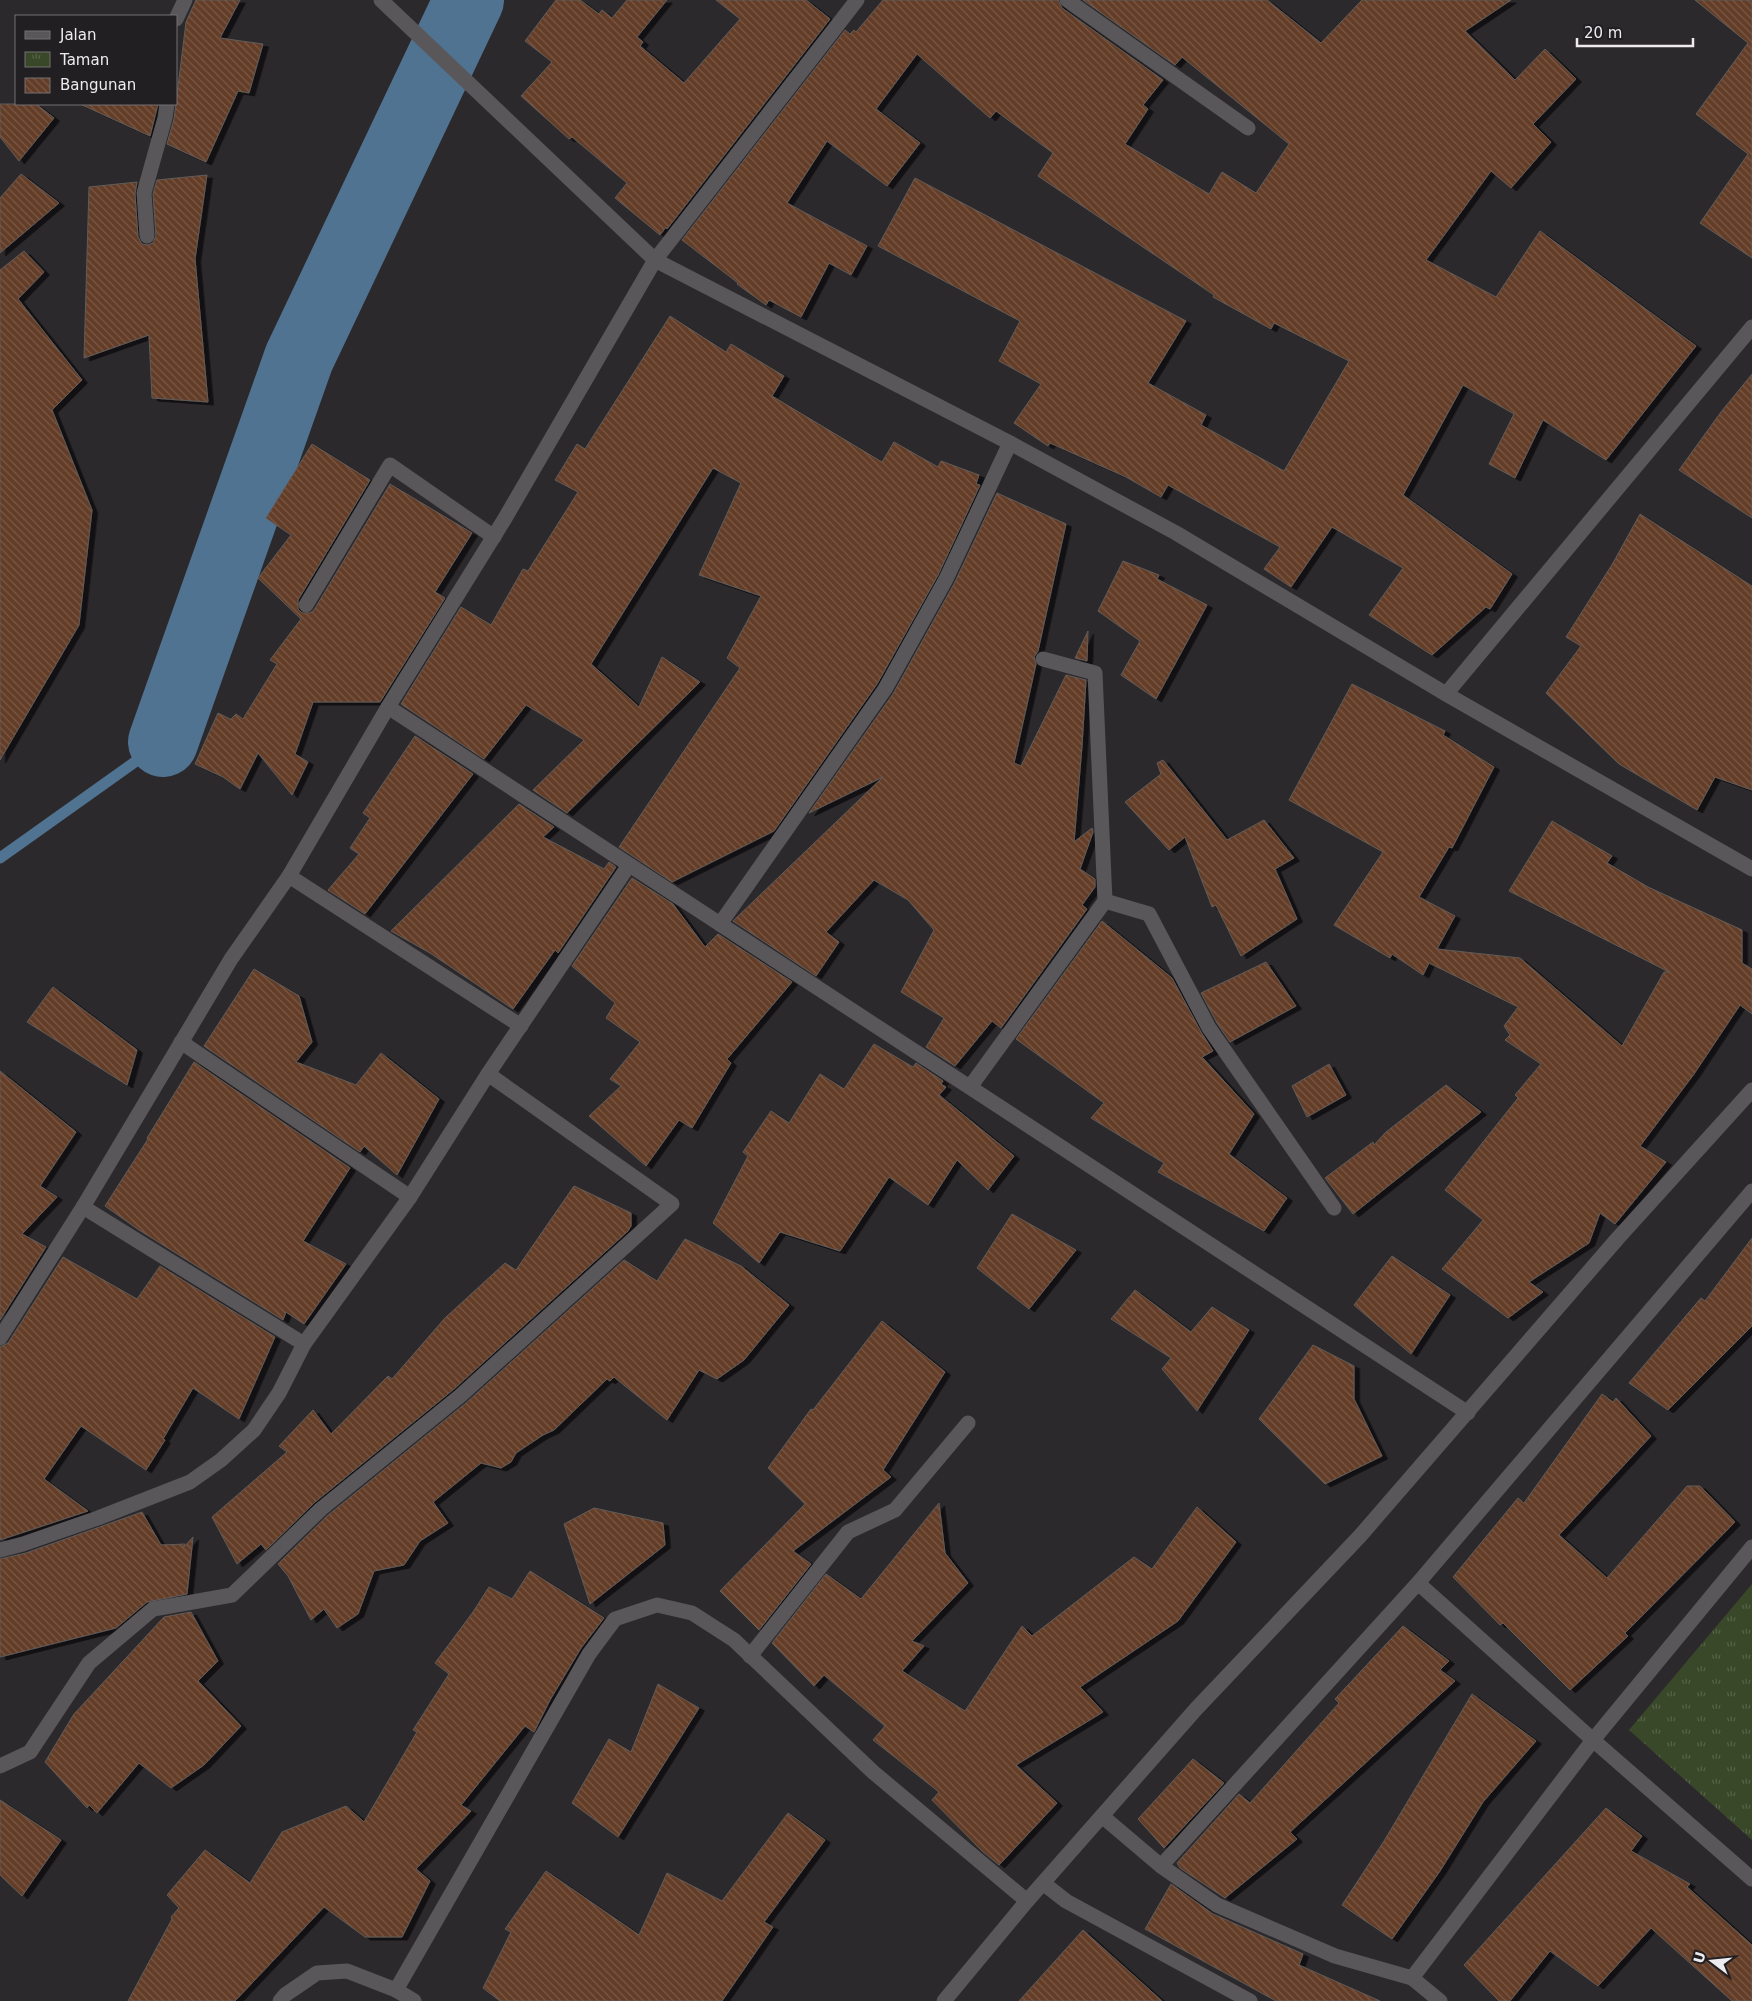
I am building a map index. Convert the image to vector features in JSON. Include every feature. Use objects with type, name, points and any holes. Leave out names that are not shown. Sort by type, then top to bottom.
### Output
[{"type":"street","points":[[178,15],[185,0]]},
{"type":"street","points":[[0,1338],[83,1207],[231,958],[288,876],[388,707],[494,537],[655,260],[857,0]]},
{"type":"street","points":[[1067,0],[1248,128]]},
{"type":"street","points":[[384,3],[655,260],[1010,443],[1176,533],[1446,694],[1752,869]]},
{"type":"street","points":[[147,236],[144,193],[165,118],[166,105]]},
{"type":"street","points":[[1446,694],[1752,328]]},
{"type":"street","points":[[720,924],[885,689],[946,579],[1010,443]]},
{"type":"street","points":[[306,605],[390,464],[494,537]]},
{"type":"street","points":[[970,1087],[1105,901],[1094,673],[1043,659]]},
{"type":"street","points":[[388,707],[1468,1412]]},
{"type":"street","points":[[0,1550],[98,1518],[190,1482],[221,1460],[254,1430],[280,1393],[304,1344],[410,1197],[488,1074],[629,865]]},
{"type":"street","points":[[288,876],[521,1026]]},
{"type":"street","points":[[1105,901],[1149,914],[1209,1028],[1334,1208]]},
{"type":"street","points":[[181,1042],[410,1197]]},
{"type":"street","points":[[0,1766],[30,1752],[89,1664],[154,1609],[232,1595],[322,1509],[460,1396],[672,1204],[488,1074]]},
{"type":"street","points":[[944,2001],[1027,1901],[1196,1709],[1360,1536],[1618,1238],[1752,1090]]},
{"type":"street","points":[[1161,1866],[1418,1583],[1752,1191]]},
{"type":"street","points":[[83,1207],[304,1344]]},
{"type":"street","points":[[750,1656],[848,1532],[895,1510],[968,1423]]},
{"type":"street","points":[[1412,1978],[1593,1740],[1752,1548]]},
{"type":"street","points":[[1418,1583],[1593,1740],[1752,1878]]},
{"type":"street","points":[[396,1990],[589,1654],[615,1619],[657,1605],[692,1613],[734,1640],[873,1772],[1027,1901]]},
{"type":"street","points":[[1102,1816],[1161,1866],[1217,1905],[1335,1956],[1412,1978],[1440,2001]]},
{"type":"street","points":[[1043,1883],[1066,1901],[1250,2001]]},
{"type":"street","points":[[280,2001],[285,1995],[316,1973],[346,1971],[396,1990],[414,2001]]},
{"type":"green space","points":[[1752,1584],[1752,1840],[1629,1730]]},
{"type":"building","points":[[196,0],[240,0],[220,38],[263,44],[249,93],[238,91],[206,162],[167,144],[176,105],[178,105],[178,87],[186,22]]},
{"type":"building","points":[[556,0],[580,0],[599,14],[602,10],[612,18],[627,0],[667,0],[637,37],[643,42],[640,46],[684,83],[740,19],[716,0],[806,0],[830,19],[667,229],[666,227],[660,235],[615,198],[627,183],[572,137],[569,139],[521,96],[552,62],[525,41]]},
{"type":"building","points":[[883,0],[1058,0],[1062,8],[1163,80],[1143,105],[1148,109],[1125,144],[1209,194],[1222,172],[1256,193],[1289,144],[1182,57],[1175,65],[1083,0],[1267,0],[1321,43],[1362,0],[1511,0],[1465,31],[1515,80],[1545,49],[1576,79],[1533,124],[1551,142],[1511,188],[1491,171],[1426,260],[1496,297],[1540,231],[1696,346],[1606,460],[1543,420],[1515,478],[1489,464],[1514,414],[1463,385],[1403,495],[1512,574],[1490,609],[1486,607],[1432,655],[1369,615],[1403,568],[1332,527],[1291,587],[1264,569],[1280,547],[1168,485],[1161,497],[1126,477],[1050,443],[1048,446],[1014,423],[1041,384],[999,361],[1020,321],[878,246],[915,178],[1186,321],[1148,383],[1206,415],[1201,425],[1284,471],[1349,361],[1274,323],[1271,329],[1213,297],[1214,295],[1038,176],[1053,153],[996,111],[990,118],[917,54],[876,109],[920,143],[887,186],[827,141],[787,203],[867,246],[851,275],[829,263],[801,317],[769,300],[766,305],[682,240],[845,30],[850,34],[854,30],[856,32]]},
{"type":"building","points":[[1695,0],[1752,0],[1752,258],[1700,223],[1748,154],[1696,114],[1748,43]]},
{"type":"building","points":[[0,104],[37,105],[54,118],[19,161],[0,137]]},
{"type":"building","points":[[82,105],[158,105],[150,136]]},
{"type":"building","points":[[21,174],[59,203],[0,253],[0,198]]},
{"type":"building","points":[[207,175],[195,259],[208,402],[152,398],[149,335],[84,358],[89,187],[137,182],[135,194],[138,237],[142,244],[148,245],[153,243],[156,236],[153,194],[157,180]]},
{"type":"building","points":[[24,251],[44,272],[18,299],[82,380],[52,410],[92,510],[79,625],[0,760],[0,270]]},
{"type":"building","points":[[670,316],[726,352],[731,344],[784,376],[772,396],[882,462],[894,442],[938,467],[941,461],[979,475],[976,484],[980,485],[938,575],[877,684],[774,831],[672,882],[619,847],[740,668],[727,658],[761,596],[699,575],[741,483],[713,468],[591,664],[639,707],[662,657],[700,682],[567,813],[533,790],[584,740],[526,705],[484,759],[401,704],[461,607],[491,625],[523,569],[528,571],[578,492],[555,480],[577,444],[585,449]]},
{"type":"building","points":[[1752,374],[1752,518],[1679,470],[1721,412]]},
{"type":"building","points":[[312,444],[370,480],[298,600],[298,609],[302,613],[310,613],[314,610],[390,484],[472,533],[435,592],[445,598],[380,702],[313,702],[295,754],[308,762],[292,795],[258,753],[240,789],[223,777],[195,764],[218,713],[232,720],[236,714],[243,719],[277,664],[270,660],[301,619],[258,578],[291,535],[266,518]]},
{"type":"building","points":[[997,493],[1066,524],[1038,651],[1034,657],[1036,664],[1014,763],[1021,766],[1066,675],[1086,680],[1074,842],[1092,828],[1093,832],[1080,869],[1095,879],[1095,887],[1082,905],[1087,909],[1001,1028],[992,1021],[955,1066],[926,1047],[944,1018],[901,992],[934,930],[908,900],[874,880],[826,932],[839,942],[816,976],[733,921],[883,777],[809,813],[893,694],[954,584]]},
{"type":"building","points":[[1640,514],[1752,586],[1752,790],[1715,777],[1697,810],[1619,764],[1546,693],[1581,646],[1566,637],[1613,563]]},
{"type":"building","points":[[1123,561],[1159,575],[1157,579],[1207,605],[1156,699],[1121,675],[1140,641],[1098,611]]},
{"type":"building","points":[[1088,631],[1087,661],[1075,658]]},
{"type":"building","points":[[1352,684],[1445,731],[1443,735],[1494,767],[1452,848],[1449,847],[1419,897],[1455,916],[1437,949],[1520,958],[1622,1046],[1664,972],[1669,972],[1509,891],[1552,821],[1612,856],[1607,863],[1648,887],[1742,930],[1742,963],[1752,969],[1752,1014],[1740,1005],[1694,1074],[1640,1146],[1666,1162],[1615,1224],[1600,1213],[1589,1243],[1529,1282],[1543,1292],[1508,1318],[1442,1269],[1483,1220],[1445,1190],[1518,1098],[1515,1095],[1541,1064],[1505,1040],[1510,1035],[1504,1026],[1518,1007],[1429,963],[1423,975],[1392,954],[1390,958],[1334,925],[1383,852],[1289,800]]},
{"type":"building","points":[[415,736],[473,774],[365,914],[328,890],[359,854],[350,848],[370,818],[363,813]]},
{"type":"building","points":[[1163,760],[1227,840],[1264,820],[1294,858],[1275,869],[1297,919],[1241,956],[1216,905],[1212,907],[1185,837],[1169,850],[1125,802],[1161,774],[1157,763]]},
{"type":"building","points":[[519,804],[554,827],[543,837],[604,869],[609,862],[616,867],[558,953],[555,950],[513,1009],[430,953],[391,931]]},
{"type":"building","points":[[632,878],[673,904],[705,947],[718,934],[792,982],[727,1059],[731,1063],[692,1128],[679,1120],[646,1166],[589,1116],[621,1086],[610,1079],[640,1042],[606,1018],[615,1003],[572,966]]},
{"type":"building","points":[[1102,921],[1172,978],[1213,1051],[1202,1057],[1254,1114],[1229,1154],[1287,1198],[1264,1231],[1158,1172],[1164,1163],[1091,1118],[1104,1103],[1016,1039]]},
{"type":"building","points":[[1266,962],[1296,1006],[1230,1042],[1217,1023],[1201,993]]},
{"type":"building","points":[[254,969],[299,996],[312,1042],[296,1062],[356,1085],[381,1053],[439,1099],[397,1175],[364,1146],[360,1152],[204,1046]]},
{"type":"building","points":[[53,987],[137,1050],[127,1085],[27,1022]]},
{"type":"building","points":[[874,1044],[913,1067],[916,1063],[943,1081],[941,1084],[946,1087],[939,1095],[1014,1156],[988,1190],[957,1160],[928,1205],[889,1177],[840,1251],[780,1232],[759,1263],[713,1223],[748,1156],[743,1152],[771,1111],[789,1123],[820,1074],[844,1089]]},
{"type":"building","points":[[194,1062],[350,1168],[303,1241],[346,1264],[304,1324],[286,1312],[283,1320],[139,1230],[105,1206]]},
{"type":"building","points":[[1329,1064],[1346,1095],[1307,1117],[1292,1086]]},
{"type":"building","points":[[0,1071],[76,1132],[40,1186],[57,1197],[22,1234],[46,1247],[0,1320]]},
{"type":"building","points":[[1446,1085],[1481,1112],[1353,1214],[1325,1178],[1373,1142],[1374,1145],[1386,1132]]},
{"type":"building","points":[[574,1186],[631,1213],[631,1226],[628,1231],[454,1389],[315,1502],[266,1550],[261,1544],[237,1564],[212,1517],[287,1452],[279,1446],[313,1410],[331,1434],[388,1376],[392,1379],[445,1318],[505,1263],[516,1270]]},
{"type":"building","points":[[1012,1214],[1076,1250],[1029,1309],[977,1268]]},
{"type":"building","points":[[1752,1238],[1752,1326],[1668,1410],[1629,1383],[1701,1298],[1705,1301]]},
{"type":"building","points":[[685,1239],[741,1266],[789,1305],[744,1360],[717,1379],[699,1370],[667,1420],[614,1377],[610,1381],[607,1379],[554,1430],[516,1453],[511,1462],[501,1468],[481,1463],[433,1502],[448,1523],[420,1541],[404,1565],[374,1571],[358,1614],[337,1628],[324,1609],[311,1620],[288,1576],[278,1564],[327,1516],[466,1403],[624,1260],[657,1281]]},
{"type":"building","points":[[1392,1256],[1450,1295],[1411,1354],[1354,1305]]},
{"type":"building","points":[[63,1257],[137,1299],[160,1266],[275,1337],[239,1419],[193,1388],[163,1439],[165,1440],[146,1470],[81,1426],[44,1479],[88,1511],[0,1540],[0,1347],[8,1343]]},
{"type":"building","points":[[1135,1290],[1191,1332],[1212,1307],[1249,1330],[1197,1411],[1162,1369],[1171,1358],[1111,1319]]},
{"type":"building","points":[[882,1321],[945,1372],[883,1470],[891,1477],[793,1551],[811,1564],[759,1630],[720,1591],[805,1504],[768,1468],[811,1409],[813,1410]]},
{"type":"building","points":[[1313,1345],[1354,1366],[1354,1399],[1382,1456],[1325,1484],[1259,1419]]},
{"type":"building","points":[[1602,1394],[1613,1402],[1616,1398],[1651,1436],[1559,1535],[1607,1578],[1687,1486],[1700,1486],[1735,1522],[1625,1633],[1628,1636],[1570,1690],[1503,1623],[1500,1625],[1453,1577],[1518,1498],[1524,1503]]},
{"type":"building","points":[[939,1503],[945,1553],[968,1583],[912,1641],[924,1646],[902,1671],[965,1711],[1022,1626],[1032,1636],[1134,1557],[1152,1569],[1197,1507],[1236,1542],[1178,1621],[1080,1687],[1103,1712],[1016,1765],[1057,1803],[999,1865],[982,1851],[932,1800],[939,1792],[873,1740],[885,1726],[824,1675],[814,1686],[772,1643],[826,1574],[861,1599]]},
{"type":"building","points":[[594,1508],[663,1523],[665,1545],[590,1604],[564,1524]]},
{"type":"building","points":[[142,1512],[161,1545],[185,1544],[183,1548],[193,1537],[187,1594],[147,1602],[116,1628],[0,1657],[0,1559],[26,1553]]},
{"type":"building","points":[[530,1571],[604,1618],[581,1648],[550,1700],[534,1732],[525,1726],[461,1805],[471,1811],[416,1869],[430,1881],[402,1937],[365,1937],[324,1907],[235,2001],[128,2001],[172,1919],[171,1917],[179,1908],[167,1895],[205,1850],[250,1883],[282,1832],[346,1806],[364,1822],[417,1732],[413,1730],[449,1674],[435,1663],[489,1587],[512,1599]]},
{"type":"building","points":[[191,1612],[218,1661],[198,1681],[241,1726],[204,1765],[171,1788],[139,1763],[97,1813],[89,1805],[87,1808],[45,1762],[74,1714],[164,1617]]},
{"type":"building","points":[[1403,1626],[1449,1661],[1440,1670],[1455,1681],[1290,1832],[1297,1839],[1225,1898],[1180,1868],[1177,1863],[1239,1794],[1250,1803],[1339,1703],[1335,1699]]},
{"type":"building","points":[[658,1684],[699,1708],[618,1837],[572,1803],[609,1739],[631,1752]]},
{"type":"building","points":[[1472,1694],[1536,1741],[1483,1802],[1440,1871],[1392,1939],[1342,1905],[1384,1841]]},
{"type":"building","points":[[1193,1759],[1224,1783],[1164,1848],[1138,1819]]},
{"type":"building","points":[[0,1800],[61,1840],[22,1896],[0,1875]]},
{"type":"building","points":[[1606,1808],[1642,1836],[1631,1851],[1690,1884],[1687,1887],[1752,1945],[1752,2001],[1732,2001],[1651,1928],[1598,1986],[1550,1951],[1510,2001],[1499,2001],[1464,1965]]},
{"type":"building","points":[[788,1813],[825,1840],[764,1922],[773,1927],[722,2001],[500,2001],[483,1988],[511,1932],[505,1929],[546,1871],[639,1935],[667,1873],[722,1901]]},
{"type":"building","points":[[1171,1884],[1213,1914],[1303,1954],[1299,1965],[1380,2001],[1276,2001],[1145,1929]]},
{"type":"building","points":[[1083,1930],[1162,2001],[1019,2001]]},
{"type":"waterway","points":[[163,742],[299,358],[469,0]]},
{"type":"waterway","points":[[0,858],[163,742]]}]
